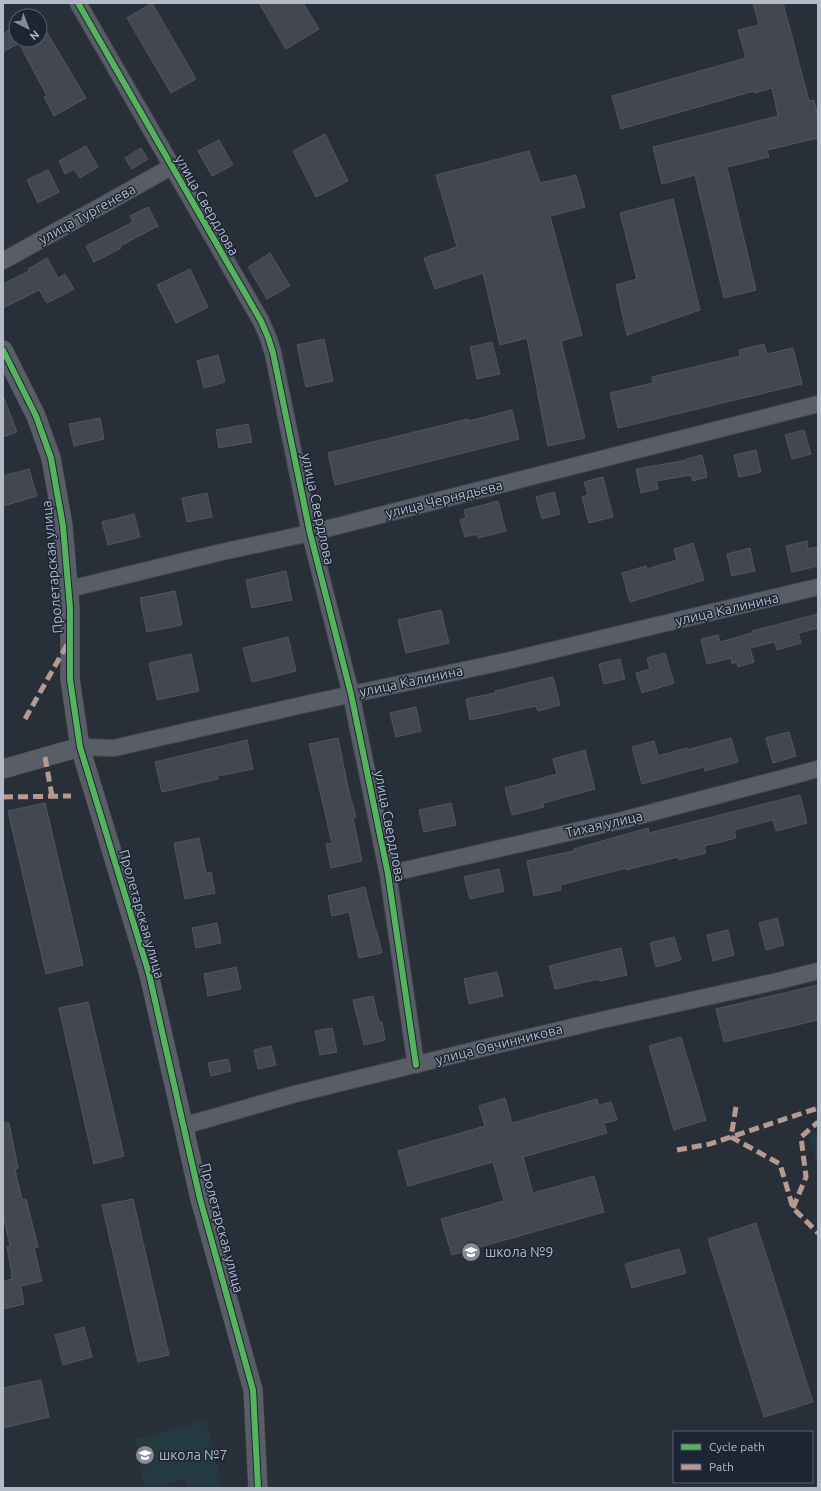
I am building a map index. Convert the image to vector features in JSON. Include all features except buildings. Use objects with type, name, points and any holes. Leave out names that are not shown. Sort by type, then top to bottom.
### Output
[{"type":"street","name":"улица Свердлова","points":[[78,3],[261,321],[268,337],[273,353],[310,533],[351,694],[388,874],[416,1065]]},
{"type":"street","name":"улица Тургенева","points":[[3,261],[171,167]]},
{"type":"street","name":"Пролетарская улица","points":[[3,350],[36,416],[51,458],[63,526],[70,608],[70,678],[80,747],[149,974],[200,1199],[253,1390],[258,1488]]},
{"type":"street","name":"улица Чернядьева","points":[[69,589],[222,552],[310,533],[818,404]]},
{"type":"street","name":"улица Калинина","points":[[3,769],[80,747],[114,748],[351,694],[511,660],[818,587]]},
{"type":"street","name":"Тихая улица","points":[[388,874],[619,821],[818,769]]},
{"type":"street","name":"улица Овчинникова","points":[[183,1126],[295,1094],[602,1020],[767,984],[818,970]]},
{"type":"green space","points":[[818,1131],[818,1166],[808,1134]]},
{"type":"green space","points":[[206,1420],[222,1488],[188,1488],[185,1479],[153,1488],[145,1488],[135,1439]]},
{"type":"marked path","points":[[25,719],[68,643]]},
{"type":"marked path","points":[[45,757],[52,796]]},
{"type":"marked path","points":[[3,797],[71,796]]},
{"type":"marked path","points":[[736,1107],[731,1137],[780,1164],[793,1208],[818,1233]]},
{"type":"marked path","points":[[677,1150],[710,1144],[818,1108]]},
{"type":"marked path","points":[[793,1208],[806,1177],[801,1137],[818,1122]]},
{"type":"cycle path","points":[[78,3],[261,321],[268,337],[273,353],[310,533],[351,694],[388,874],[416,1065]]},
{"type":"cycle path","points":[[3,350],[36,416],[51,458],[63,526],[70,608],[70,679],[80,747],[149,974],[200,1199],[253,1390],[258,1488]]},
{"type":"place","name":"школа №9","points":[[471,1252]]},
{"type":"place","name":"школа №7","points":[[145,1455]]}]
